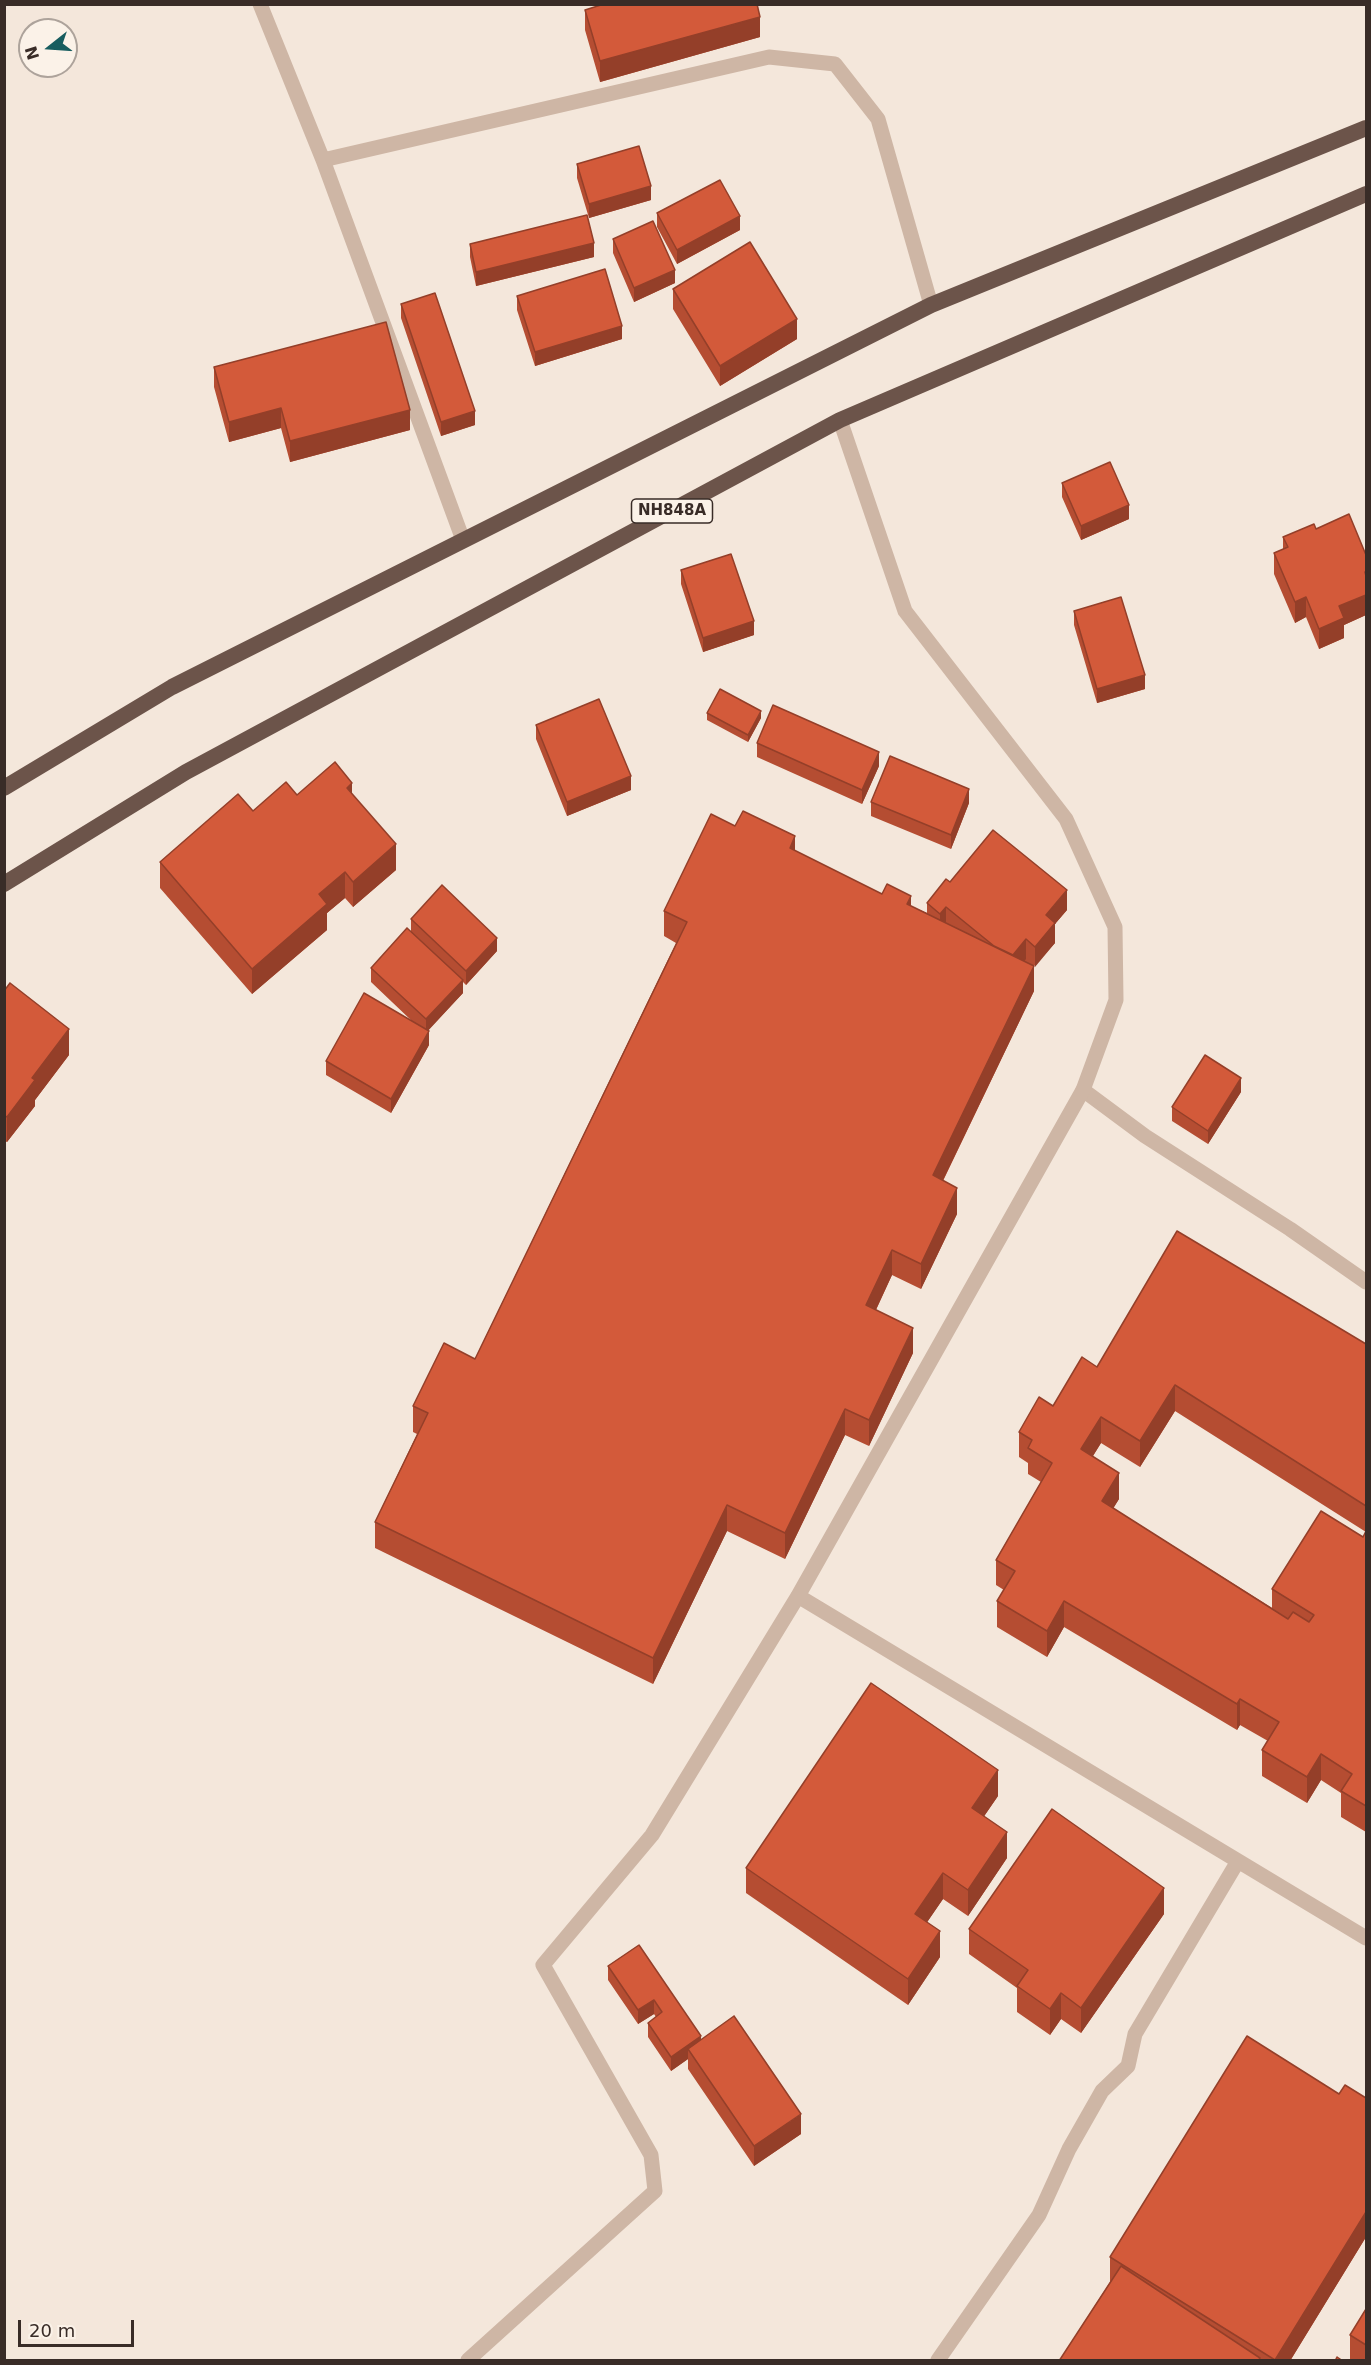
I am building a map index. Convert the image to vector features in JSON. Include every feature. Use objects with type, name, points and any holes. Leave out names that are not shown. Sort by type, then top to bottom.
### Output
[{"type":"highway","points":[[4,788],[172,687],[931,305],[1366,128]]},
{"type":"highway","name":"NH848A","points":[[4,884],[186,772],[840,420],[1366,194]]},
{"type":"street","points":[[260,4],[324,160],[463,540]]},
{"type":"street","points":[[324,160],[770,57],[835,64],[878,119],[931,305]]},
{"type":"street","points":[[468,2361],[655,2191],[651,2155],[543,1965],[652,1835],[798,1596],[1083,1090],[1116,1000],[1115,927],[1066,819],[905,611],[840,420]]},
{"type":"street","points":[[1083,1090],[1144,1136],[1290,1229],[1366,1282]]},
{"type":"street","points":[[798,1596],[1366,1938]]},
{"type":"street","points":[[938,2361],[1039,2215],[1069,2149],[1102,2091],[1128,2066],[1135,2034],[1238,1861]]},
{"type":"building","points":[[604,4],[757,4],[760,17],[600,61],[585,10]]},
{"type":"building","points":[[639,146],[651,186],[589,204],[577,164]]},
{"type":"building","points":[[720,180],[740,216],[677,250],[657,213]]},
{"type":"building","points":[[587,215],[594,243],[476,272],[470,244]]},
{"type":"building","points":[[653,221],[675,270],[634,288],[613,239]]},
{"type":"building","points":[[750,242],[797,319],[720,366],[673,289]]},
{"type":"building","points":[[605,269],[622,326],[535,352],[517,296]]},
{"type":"building","points":[[435,293],[475,411],[441,422],[401,304]]},
{"type":"building","points":[[386,322],[410,410],[290,441],[281,408],[229,422],[214,367]]},
{"type":"building","points":[[1110,462],[1129,505],[1081,526],[1062,483]]},
{"type":"building","points":[[1349,514],[1366,555],[1366,595],[1339,606],[1344,618],[1319,629],[1306,597],[1295,602],[1274,553],[1288,547],[1283,537],[1314,524],[1316,529]]},
{"type":"building","points":[[731,554],[754,621],[703,638],[681,570]]},
{"type":"building","points":[[1121,597],[1145,675],[1097,689],[1074,611]]},
{"type":"building","points":[[720,689],[761,711],[748,735],[707,713]]},
{"type":"building","points":[[599,699],[631,776],[567,802],[536,725]]},
{"type":"building","points":[[773,705],[879,752],[862,790],[757,743]]},
{"type":"building","points":[[890,756],[969,789],[951,835],[871,802]]},
{"type":"building","points":[[335,762],[352,783],[347,788],[396,844],[353,882],[345,872],[319,894],[327,904],[252,969],[160,862],[238,794],[253,811],[286,782],[297,795]]},
{"type":"building","points":[[743,811],[795,836],[790,848],[882,894],[887,884],[911,896],[907,904],[1034,966],[933,1175],[957,1188],[921,1264],[892,1250],[866,1305],[913,1328],[869,1420],[845,1409],[785,1533],[727,1505],[653,1658],[375,1522],[428,1413],[413,1406],[444,1343],[475,1359],[687,922],[664,911],[711,814],[735,826]]},
{"type":"building","points":[[993,830],[1067,890],[1046,915],[1055,923],[1035,947],[1026,939],[1013,955],[994,946],[946,907],[940,914],[927,903],[946,879],[950,882]]},
{"type":"building","points":[[442,885],[497,938],[466,971],[411,919]]},
{"type":"building","points":[[407,928],[463,980],[426,1019],[371,968]]},
{"type":"building","points":[[10,983],[69,1029],[32,1078],[35,1080],[7,1117],[4,1115],[4,991]]},
{"type":"building","points":[[364,993],[429,1031],[391,1099],[326,1061]]},
{"type":"building","points":[[1205,1055],[1241,1078],[1208,1131],[1172,1107]]},
{"type":"building","points":[[1177,1231],[1366,1344],[1366,1506],[1175,1385],[1140,1441],[1101,1417],[1081,1449],[1119,1473],[1102,1501],[1288,1619],[1293,1612],[1309,1622],[1314,1615],[1272,1589],[1321,1511],[1363,1537],[1366,1531],[1366,1806],[1341,1791],[1352,1774],[1321,1754],[1307,1777],[1262,1750],[1279,1722],[1240,1699],[1237,1704],[1064,1601],[1047,1631],[997,1601],[1015,1571],[996,1560],[1052,1463],[1028,1448],[1032,1440],[1019,1432],[1039,1397],[1053,1406],[1082,1357],[1097,1367]]},
{"type":"building","points":[[871,1683],[998,1770],[972,1808],[1007,1832],[968,1890],[943,1873],[915,1914],[940,1931],[908,1979],[746,1868]]},
{"type":"building","points":[[1052,1809],[1164,1888],[1081,2008],[1061,1993],[1050,2009],[1017,1986],[1028,1970],[969,1929]]},
{"type":"building","points":[[639,1945],[701,2036],[671,2057],[648,2023],[662,2012],[654,2000],[638,2010],[608,1966]]},
{"type":"building","points":[[734,2016],[801,2114],[754,2146],[688,2049]]},
{"type":"building","points":[[1247,2036],[1339,2094],[1345,2085],[1366,2098],[1366,2212],[1275,2360],[1110,2257]]},
{"type":"building","points":[[1121,2266],[1260,2358],[1258,2361],[1059,2361]]},
{"type":"building","points":[[1366,2309],[1366,2345],[1350,2335]]}]
